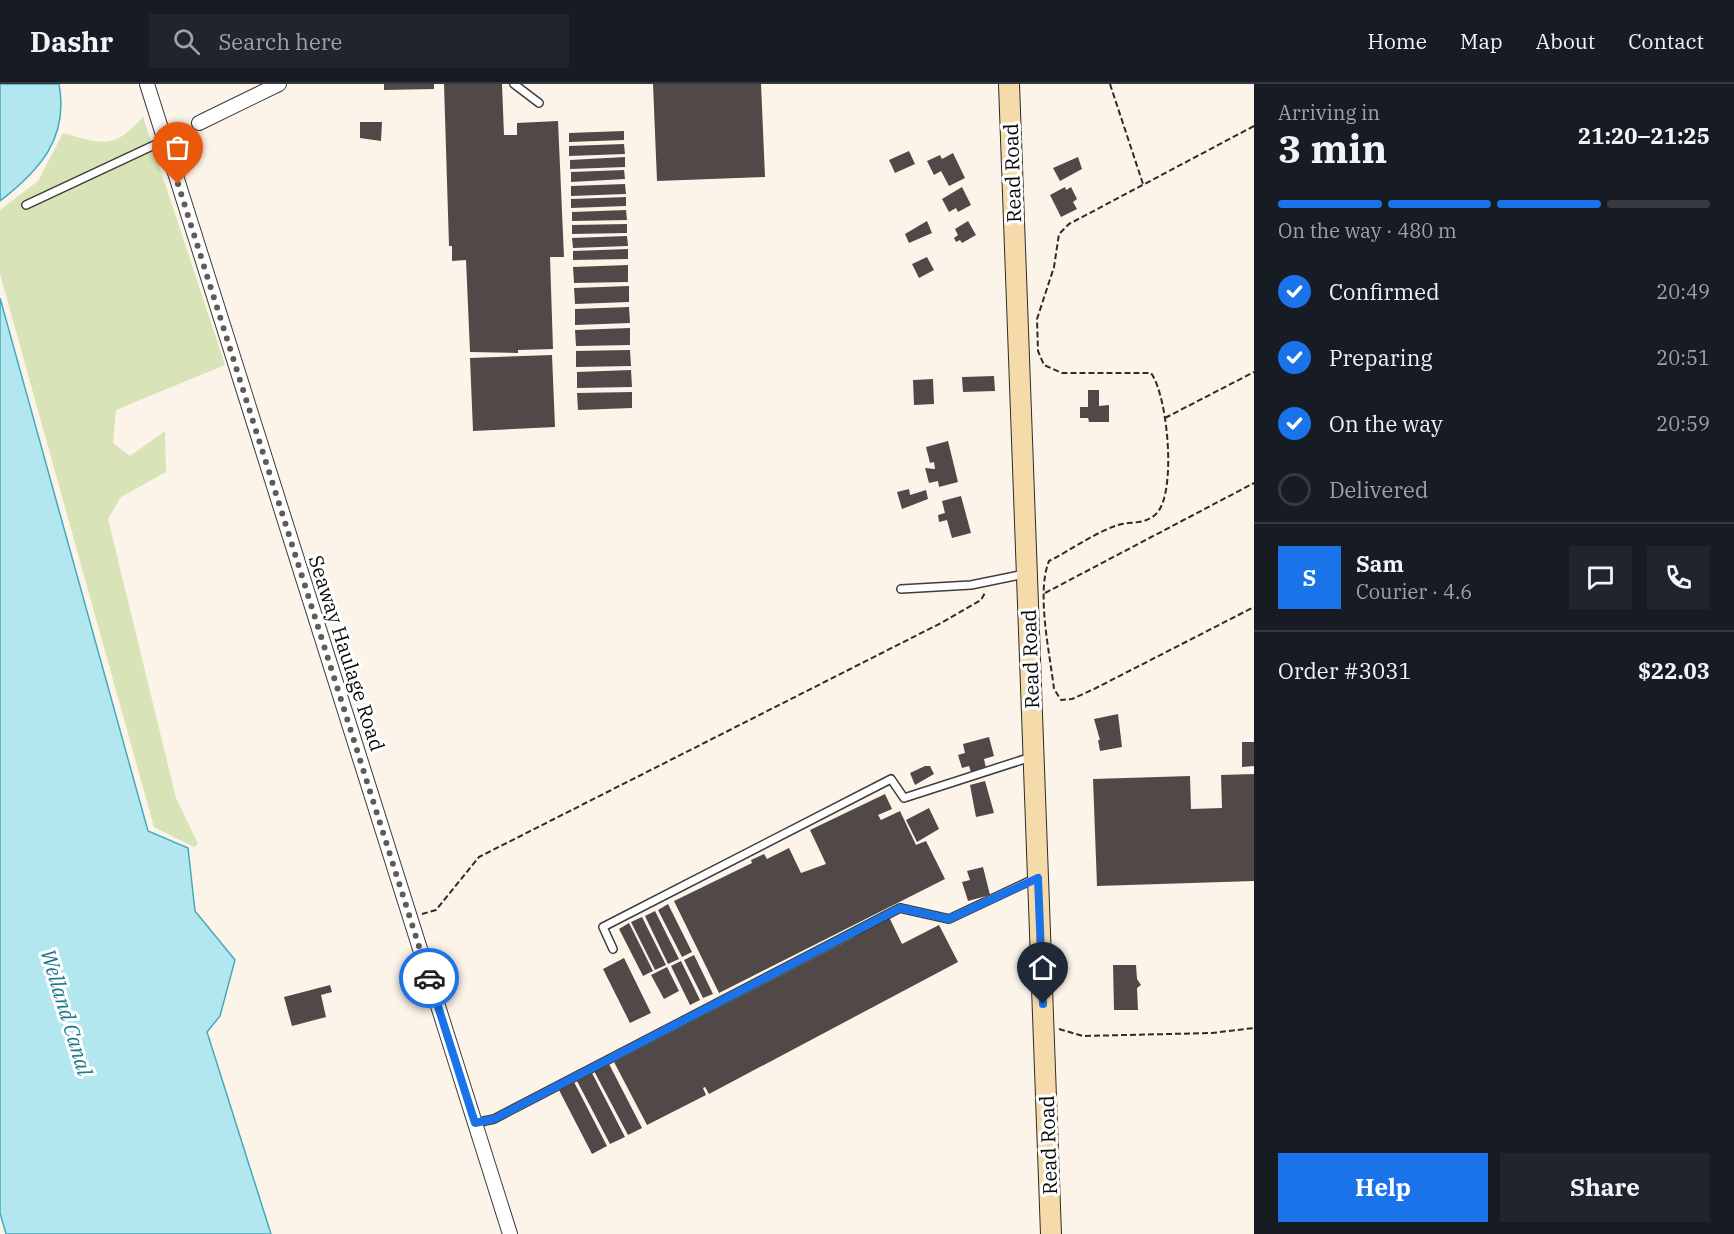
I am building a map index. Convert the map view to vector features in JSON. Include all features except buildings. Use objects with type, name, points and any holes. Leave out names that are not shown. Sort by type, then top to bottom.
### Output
[{"type":"street","name":"Seaway Haulage Road","points":[[147,84],[510,1234]]},
{"type":"street","points":[[199,123],[279,84]]},
{"type":"street","name":"Read Road","points":[[1009,84],[1051,1234]]},
{"type":"lane","points":[[514,84],[539,103]]},
{"type":"lane","points":[[26,205],[165,140]]},
{"type":"lane","points":[[901,589],[992,581],[1027,574]]},
{"type":"lane","points":[[613,949],[603,927],[891,779],[904,798],[1034,756]]},
{"type":"lane","points":[[475,1123],[494,1119],[900,908],[949,919],[1038,878]]},
{"type":"path","points":[[1110,84],[1143,184]]},
{"type":"path","points":[[1254,126],[1069,224],[1059,234],[1054,267],[1037,318],[1038,351],[1044,364],[1062,373],[1151,373],[1156,381],[1166,418],[1166,499],[1156,514],[1138,523],[1119,525],[1049,561],[1045,571],[1054,689],[1061,699],[1072,699],[1096,688],[1254,607]]},
{"type":"path","points":[[1166,418],[1254,372]]},
{"type":"path","points":[[1045,592],[1254,483]]},
{"type":"path","points":[[410,918],[436,910],[478,857],[943,622],[981,600],[992,581]]},
{"type":"path","points":[[1044,1025],[1083,1036],[1212,1033],[1254,1028]]},
{"type":"green space","points":[[143,117],[225,365],[116,410],[113,443],[130,456],[165,431],[166,472],[121,497],[108,519],[176,798],[198,844],[194,847],[154,827],[0,274],[0,210],[38,181],[63,133],[88,140],[107,141],[124,135]]},
{"type":"water","points":[[0,84],[59,84],[61,103],[60,121],[48,151],[28,177],[0,201]]},
{"type":"water","name":"Welland Canal","points":[[0,298],[148,831],[188,848],[195,911],[235,960],[220,1016],[207,1032],[271,1234],[6,1234],[0,1213]]},
{"type":"way so far","points":[[178,184],[429,978]]},
{"type":"route","points":[[429,978],[475,1123],[494,1119],[900,908],[949,919],[1038,878],[1043,1004]]}]
